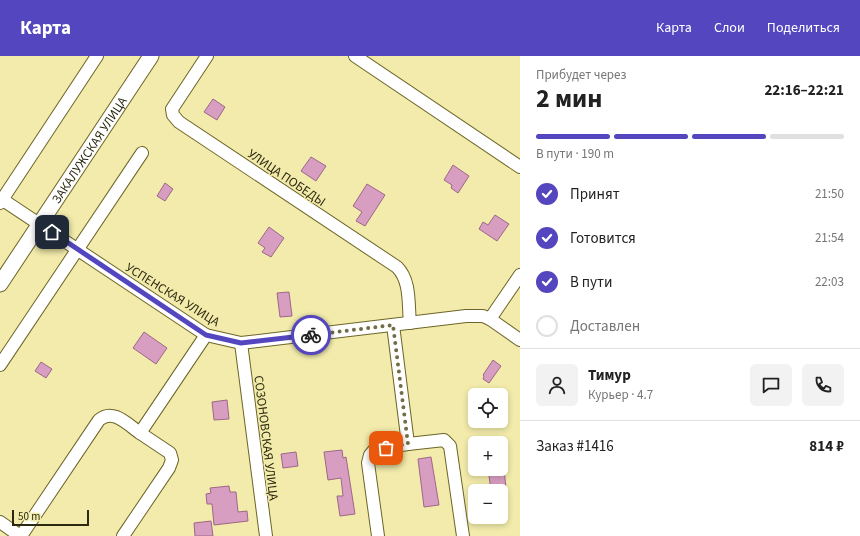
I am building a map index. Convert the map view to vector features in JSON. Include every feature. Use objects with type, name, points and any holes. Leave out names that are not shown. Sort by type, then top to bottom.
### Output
[{"type":"street","points":[[1,200],[97,56]]},
{"type":"street","name":"ЗАКАЛУЖСКАЯ УЛИЦА","points":[[0,284],[151,56]]},
{"type":"street","name":"УЛИЦА ПОБЕДЫ","points":[[207,56],[172,108],[173,115],[179,122],[397,267],[404,274],[410,323]]},
{"type":"street","points":[[355,56],[520,167]]},
{"type":"street","points":[[0,365],[142,153]]},
{"type":"street","name":"УСПЕНСКАЯ УЛИЦА","points":[[1,200],[78,249],[206,335],[241,343],[475,316],[490,319]]},
{"type":"street","points":[[520,275],[490,319],[520,340]]},
{"type":"street","points":[[393,325],[408,444]]},
{"type":"street","points":[[140,433],[206,335]]},
{"type":"street","name":"СОЗОНОВСКАЯ УЛИЦА","points":[[241,343],[266,536]]},
{"type":"street","points":[[0,522],[21,536],[99,420],[105,415],[112,414],[170,453],[172,460],[169,468],[124,536]]},
{"type":"street","points":[[378,536],[368,463],[370,455],[375,449],[444,440],[450,446],[463,536]]},
{"type":"building","points":[[213,99],[225,107],[217,120],[204,112]]},
{"type":"building","points":[[311,157],[326,166],[316,181],[301,171]]},
{"type":"building","points":[[453,165],[469,176],[458,193],[451,188],[452,185],[444,180]]},
{"type":"building","points":[[165,183],[173,189],[165,201],[157,196]]},
{"type":"building","points":[[367,184],[385,195],[365,226],[356,221],[362,212],[353,206]]},
{"type":"building","points":[[495,215],[509,224],[497,241],[479,229],[483,222],[488,225]]},
{"type":"building","points":[[269,227],[284,238],[271,257],[262,252],[265,248],[258,243]]},
{"type":"building","points":[[289,292],[292,316],[280,317],[277,293]]},
{"type":"building","points":[[144,332],[167,348],[156,364],[133,348]]},
{"type":"building","points":[[493,360],[501,366],[489,383],[483,379],[483,375]]},
{"type":"building","points":[[41,362],[52,369],[46,378],[35,371]]},
{"type":"building","points":[[227,400],[229,419],[214,420],[212,402]]},
{"type":"building","points":[[342,450],[343,458],[346,457],[355,514],[340,516],[337,496],[343,496],[341,478],[328,480],[324,452]]},
{"type":"building","points":[[296,452],[298,466],[283,468],[281,454]]},
{"type":"building","points":[[431,457],[439,505],[424,507],[418,459]]},
{"type":"building","points":[[489,476],[505,476],[506,484],[490,484]]},
{"type":"building","points":[[229,486],[230,492],[236,492],[238,512],[247,511],[248,521],[214,525],[212,504],[207,504],[206,494],[211,493],[210,488]]},
{"type":"building","points":[[211,521],[213,536],[195,536],[194,523]]},
{"type":"way so far","points":[[311,335],[393,325],[408,444],[386,448]]},
{"type":"route","points":[[52,232],[206,335],[241,343],[311,335]]}]
